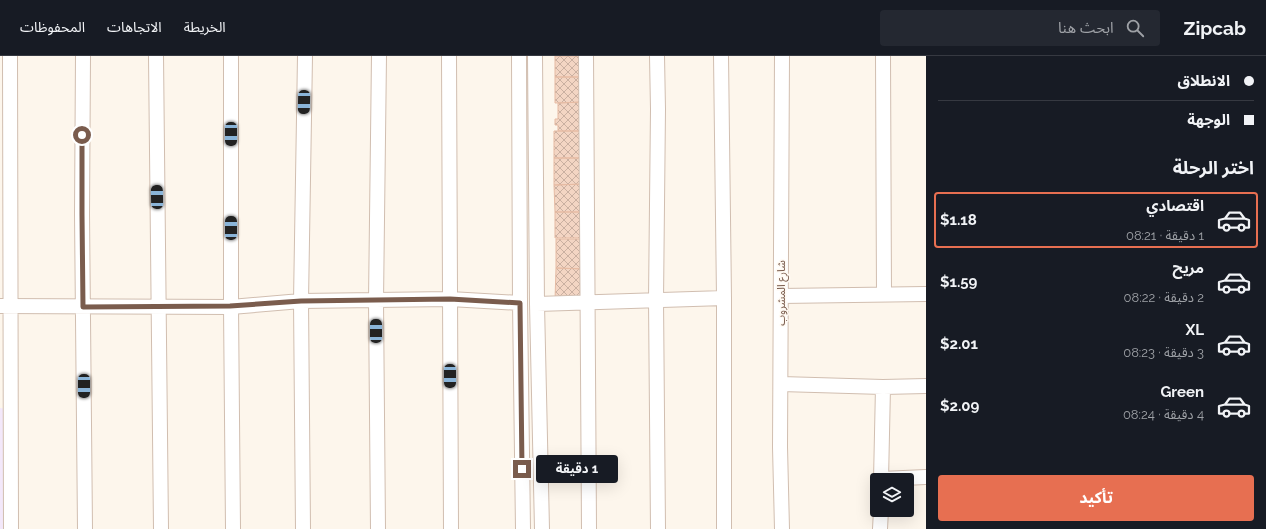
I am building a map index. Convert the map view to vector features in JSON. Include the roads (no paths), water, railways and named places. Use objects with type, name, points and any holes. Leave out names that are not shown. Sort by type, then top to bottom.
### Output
[{"type":"street","points":[[10,56],[5,306],[11,529]]},
{"type":"street","points":[[83,56],[82,214],[84,529]]},
{"type":"street","points":[[156,56],[161,529]]},
{"type":"street","points":[[231,56],[230,306],[233,529]]},
{"type":"street","points":[[303,529],[301,301],[305,56]]},
{"type":"street","points":[[378,529],[376,301],[379,56]]},
{"type":"street","points":[[449,56],[451,529]]},
{"type":"street","points":[[519,56],[523,529]]},
{"type":"street","points":[[535,56],[537,304],[542,529]]},
{"type":"street","points":[[586,56],[589,529]]},
{"type":"street","points":[[657,56],[658,109],[656,300],[658,529]]},
{"type":"street","points":[[721,56],[724,298],[724,529]]},
{"type":"street","name":"شارع المشروب","points":[[782,56],[782,529]]},
{"type":"street","points":[[884,56],[884,294]]},
{"type":"street","points":[[781,296],[926,294]]},
{"type":"street","points":[[537,304],[724,298]]},
{"type":"street","points":[[5,306],[230,306],[301,301],[450,299],[520,303]]},
{"type":"street","points":[[781,384],[883,387],[926,386]]},
{"type":"street","points":[[881,473],[883,387]]},
{"type":"street","points":[[914,478],[926,477]]},
{"type":"street","points":[[880,529],[881,517]]}]
